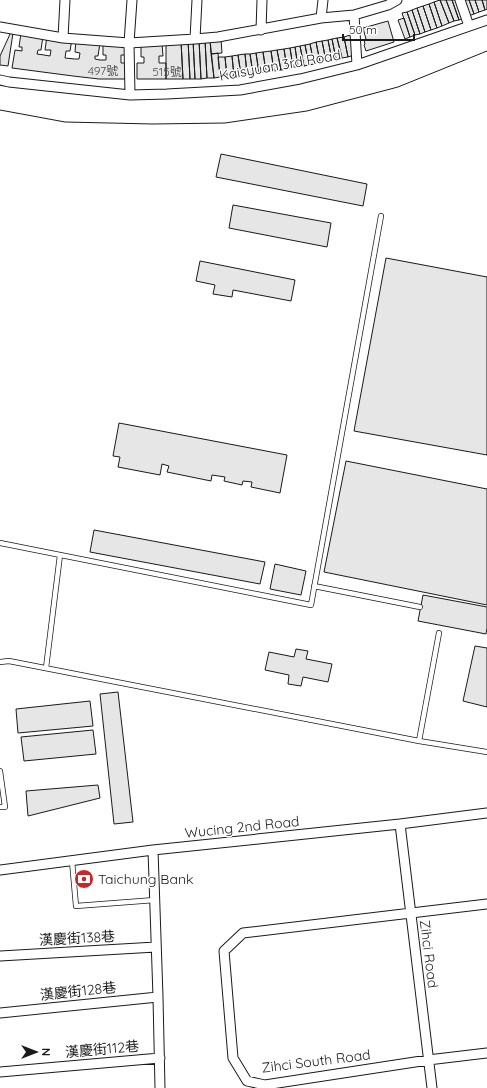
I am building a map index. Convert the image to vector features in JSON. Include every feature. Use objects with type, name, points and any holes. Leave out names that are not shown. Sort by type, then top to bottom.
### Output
[{"type":"street","points":[[63,38],[65,0]]},
{"type":"street","points":[[130,95],[129,43],[132,0]]},
{"type":"street","points":[[195,39],[197,0]]},
{"type":"street","points":[[261,30],[262,0]]},
{"type":"street","points":[[322,18],[323,0]]},
{"type":"street","points":[[0,27],[63,38],[129,43],[195,39],[261,30],[322,18],[354,15],[397,0]]},
{"type":"street","points":[[460,0],[469,26]]},
{"type":"street","points":[[354,15],[357,65]]},
{"type":"street","name":"Kaisyuan 3rd Road","points":[[0,80],[130,95],[240,90],[300,79],[357,65],[487,20]]},
{"type":"street","name":"Wucing 2nd Road","points":[[0,870],[153,850],[400,824],[487,813]]},
{"type":"street","name":"Zihci Road","points":[[400,824],[432,1088]]},
{"type":"street","points":[[153,850],[160,1088]]},
{"type":"street","points":[[410,913],[487,904]]},
{"type":"street","name":"Zihci South Road","points":[[410,913],[243,933],[224,950],[233,1058],[247,1081],[265,1085],[428,1060]]},
{"type":"street","name":"漢慶街138巷","points":[[0,956],[156,947]]},
{"type":"street","name":"漢慶街128巷","points":[[0,1013],[158,997]]},
{"type":"street","points":[[428,1060],[487,1053]]},
{"type":"street","name":"漢慶街112巷","points":[[0,1072],[160,1058]]},
{"type":"lane","points":[[0,543],[311,605],[381,216]]},
{"type":"lane","points":[[46,668],[60,555]]},
{"type":"lane","points":[[314,586],[420,607]]},
{"type":"lane","points":[[419,741],[439,633]]},
{"type":"lane","points":[[0,662],[9,661],[419,741],[487,752]]},
{"type":"lane","points":[[0,771],[5,807],[0,807]]},
{"type":"lane","points":[[72,861],[76,906],[155,900]]},
{"type":"building","points":[[440,0],[449,23],[442,26],[434,2]]},
{"type":"building","points":[[440,0],[446,0],[454,21],[449,23]]},
{"type":"building","points":[[446,0],[452,0],[459,20],[454,21]]},
{"type":"building","points":[[452,0],[458,0],[464,18],[459,20]]},
{"type":"building","points":[[462,0],[469,0],[474,14],[468,16]]},
{"type":"building","points":[[469,0],[475,0],[479,12],[474,14]]},
{"type":"building","points":[[475,0],[482,0],[485,10],[479,12]]},
{"type":"building","points":[[482,0],[487,0],[487,9],[485,10]]},
{"type":"building","points":[[434,2],[442,26],[437,28],[429,4]]},
{"type":"building","points":[[429,4],[437,28],[431,30],[423,6]]},
{"type":"building","points":[[423,6],[431,30],[425,32],[417,8]]},
{"type":"building","points":[[417,8],[425,32],[420,34],[412,10]]},
{"type":"building","points":[[412,10],[420,34],[415,35],[407,12]]},
{"type":"building","points":[[407,12],[415,35],[410,37],[402,13]]},
{"type":"building","points":[[404,18],[410,37],[405,39],[398,20]]},
{"type":"building","points":[[388,21],[394,42],[366,51],[364,40],[366,39],[363,28]]},
{"type":"building","points":[[11,32],[13,33],[8,66],[0,65],[0,56]]},
{"type":"building","points":[[21,33],[43,36],[41,50],[38,50],[37,54],[50,56],[51,50],[45,50],[47,36],[72,39],[70,51],[66,51],[65,58],[79,59],[80,53],[75,52],[76,40],[100,43],[98,56],[95,56],[95,59],[100,60],[106,60],[106,55],[103,55],[103,43],[126,44],[126,55],[121,55],[121,63],[129,63],[129,79],[99,79],[12,68],[15,50],[22,51],[22,47],[19,47]]},
{"type":"building","points":[[350,35],[354,55],[348,57],[344,37]]},
{"type":"building","points":[[344,37],[348,57],[342,58],[337,38]]},
{"type":"building","points":[[337,38],[342,58],[336,59],[332,39]]},
{"type":"building","points":[[221,39],[222,53],[211,54],[210,40]]},
{"type":"building","points":[[332,39],[336,59],[332,60],[328,40]]},
{"type":"building","points":[[188,40],[193,40],[195,79],[190,79]]},
{"type":"building","points":[[188,40],[190,79],[183,79],[181,41]]},
{"type":"building","points":[[193,40],[199,40],[201,79],[195,79]]},
{"type":"building","points":[[199,40],[205,40],[207,78],[201,79]]},
{"type":"building","points":[[205,40],[210,40],[214,78],[207,78]]},
{"type":"building","points":[[328,40],[332,60],[326,61],[322,41]]},
{"type":"building","points":[[166,41],[181,41],[183,79],[166,79]]},
{"type":"building","points":[[322,41],[326,61],[320,62],[316,42]]},
{"type":"building","points":[[316,42],[320,62],[314,64],[310,44]]},
{"type":"building","points":[[141,43],[162,43],[163,56],[159,56],[159,63],[166,63],[166,79],[137,79],[137,63],[144,63],[144,57],[141,57]]},
{"type":"building","points":[[310,44],[314,64],[309,65],[305,45]]},
{"type":"building","points":[[305,45],[309,65],[304,66],[300,46]]},
{"type":"building","points":[[300,46],[304,66],[298,67],[295,47]]},
{"type":"building","points":[[295,47],[298,67],[293,67],[290,48]]},
{"type":"building","points":[[290,48],[293,67],[287,69],[284,49]]},
{"type":"building","points":[[284,49],[287,69],[281,70],[277,50]]},
{"type":"building","points":[[277,50],[281,70],[274,71],[271,51]]},
{"type":"building","points":[[271,51],[274,71],[266,72],[263,52]]},
{"type":"building","points":[[263,52],[266,72],[259,73],[256,53]]},
{"type":"building","points":[[218,53],[220,77],[214,78],[211,54]]},
{"type":"building","points":[[256,53],[259,73],[253,74],[250,54]]},
{"type":"building","points":[[245,54],[250,54],[253,74],[247,74]]},
{"type":"building","points":[[245,54],[247,74],[241,75],[238,55]]},
{"type":"building","points":[[238,55],[241,75],[234,76],[232,56]]},
{"type":"building","points":[[232,56],[234,76],[227,77],[225,57]]},
{"type":"building","points":[[218,57],[225,57],[227,77],[220,77]]},
{"type":"building","points":[[221,154],[367,184],[363,206],[216,177]]},
{"type":"building","points":[[233,205],[331,223],[327,247],[229,228]]},
{"type":"building","points":[[386,258],[487,277],[487,455],[354,431]]},
{"type":"building","points":[[200,261],[295,280],[291,301],[233,290],[232,297],[213,294],[215,285],[196,281]]},
{"type":"building","points":[[119,423],[287,455],[280,493],[251,487],[252,482],[243,481],[242,485],[224,481],[225,477],[212,475],[211,481],[167,472],[169,466],[162,464],[160,475],[118,467],[120,457],[113,456]]},
{"type":"building","points":[[346,461],[487,489],[487,605],[324,572]]},
{"type":"building","points":[[94,530],[265,562],[260,584],[90,552]]},
{"type":"building","points":[[275,564],[306,571],[301,595],[270,589]]},
{"type":"building","points":[[423,595],[487,607],[486,634],[418,621]]},
{"type":"building","points":[[475,646],[487,648],[487,707],[463,701]]},
{"type":"building","points":[[296,649],[308,651],[306,659],[332,664],[328,682],[303,677],[301,686],[288,684],[289,675],[265,670],[269,652],[294,657]]},
{"type":"building","points":[[118,692],[133,822],[114,824],[100,694]]},
{"type":"building","points":[[90,701],[93,726],[18,733],[16,709]]},
{"type":"building","points":[[93,730],[96,754],[24,761],[21,737]]},
{"type":"building","points":[[98,785],[100,798],[28,816],[26,791]]},
{"type":"tram line","points":[[0,110],[65,122],[153,124],[225,123],[307,111],[398,87],[487,51]]},
{"type":"place","name":"Taichung Bank","points":[[84,879]]}]
